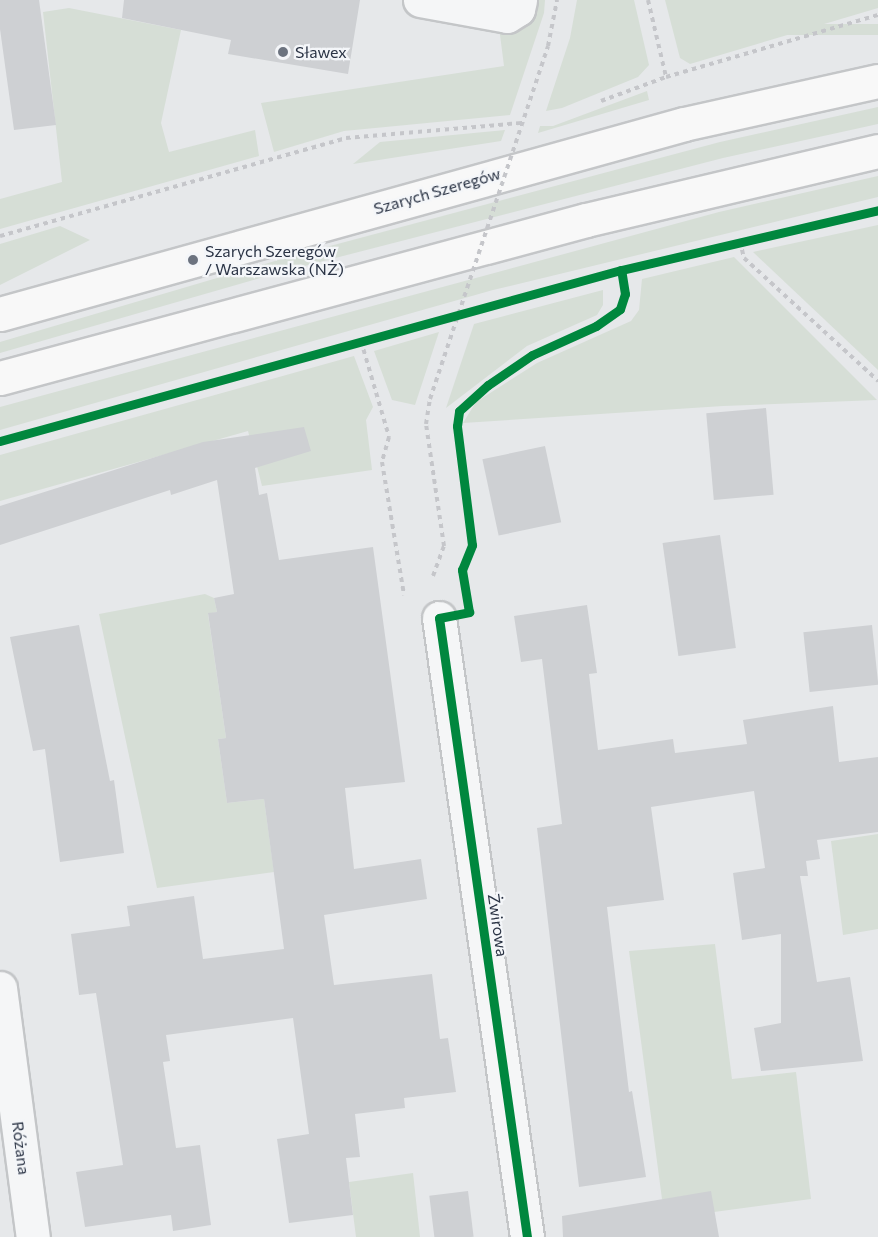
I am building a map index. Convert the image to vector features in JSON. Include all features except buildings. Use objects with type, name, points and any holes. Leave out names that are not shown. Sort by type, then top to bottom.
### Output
[{"type":"main road","points":[[684,124],[878,60]]},
{"type":"main road","name":"Szarych Szeregów","points":[[0,314],[684,124],[878,81]]},
{"type":"main road","points":[[0,378],[518,237],[878,151]]},
{"type":"street","points":[[420,0],[507,16],[518,9],[520,0]]},
{"type":"street","name":"Żwirowa","points":[[439,618],[527,1237]]},
{"type":"street","name":"Różana","points":[[0,988],[33,1237]]},
{"type":"path","points":[[433,576],[444,546],[426,424],[430,399],[548,46],[557,0]]},
{"type":"path","points":[[648,0],[666,77]]},
{"type":"path","points":[[590,105],[666,77],[878,15]]},
{"type":"path","points":[[0,236],[346,138],[535,122]]},
{"type":"path","points":[[740,241],[744,258],[878,381]]},
{"type":"path","points":[[361,341],[389,437],[382,462],[405,601]]},
{"type":"shaded area","points":[[530,0],[545,0],[544,13],[510,115],[344,131],[274,152],[261,103],[504,66],[499,27],[530,24]]},
{"type":"shaded area","points":[[577,0],[634,0],[649,65],[638,77],[562,108],[546,111],[570,38]]},
{"type":"shaded area","points":[[665,0],[878,0],[878,8],[690,64],[680,58]]},
{"type":"shaded area","points":[[69,8],[181,30],[161,123],[169,152],[255,130],[259,156],[0,229],[0,199],[62,182],[43,12]]},
{"type":"shaded area","points":[[681,24],[878,24],[878,35],[681,35]]},
{"type":"shaded area","points":[[647,91],[649,100],[538,133],[540,126],[553,126]]},
{"type":"shaded area","points":[[878,107],[878,124],[723,158],[281,272],[0,353],[0,342],[285,258],[720,142]]},
{"type":"shaded area","points":[[505,130],[501,141],[353,164],[380,142]]},
{"type":"shaded area","points":[[878,176],[878,197],[493,290],[0,430],[0,407],[719,212]]},
{"type":"shaded area","points":[[878,225],[878,370],[753,252]]},
{"type":"shaded area","points":[[60,226],[90,240],[0,285],[0,244]]},
{"type":"shaded area","points":[[734,257],[877,400],[723,406],[463,423],[476,402],[537,363],[631,321],[639,310],[642,279]]},
{"type":"shaded area","points":[[603,290],[603,305],[597,315],[527,346],[446,408],[474,324]]},
{"type":"shaded area","points":[[439,332],[415,405],[392,400],[374,351]]},
{"type":"shaded area","points":[[354,356],[373,407],[366,420],[372,470],[262,486],[248,431],[0,501],[0,455]]},
{"type":"shaded area","points":[[205,594],[214,598],[217,612],[208,614],[226,738],[218,739],[227,803],[264,799],[274,872],[157,888],[99,614]]},
{"type":"shaded area","points":[[878,834],[878,929],[843,935],[831,841]]},
{"type":"shaded area","points":[[715,944],[732,1079],[796,1072],[811,1199],[714,1212],[662,1199],[629,951]]},
{"type":"shaded area","points":[[413,1173],[420,1237],[356,1237],[349,1182]]},
{"type":"cycle path","points":[[0,441],[621,270],[878,210]]},
{"type":"cycle path","points":[[527,1237],[439,618],[469,612],[462,570],[472,545],[457,426],[459,411],[488,385],[532,355],[596,326],[620,309],[625,294],[621,270]]},
{"type":"place","name":"Sławex","points":[[283,52]]},
{"type":"place","name":"Szarych Szeregów / Warszawska (NŻ)","points":[[193,260]]}]
